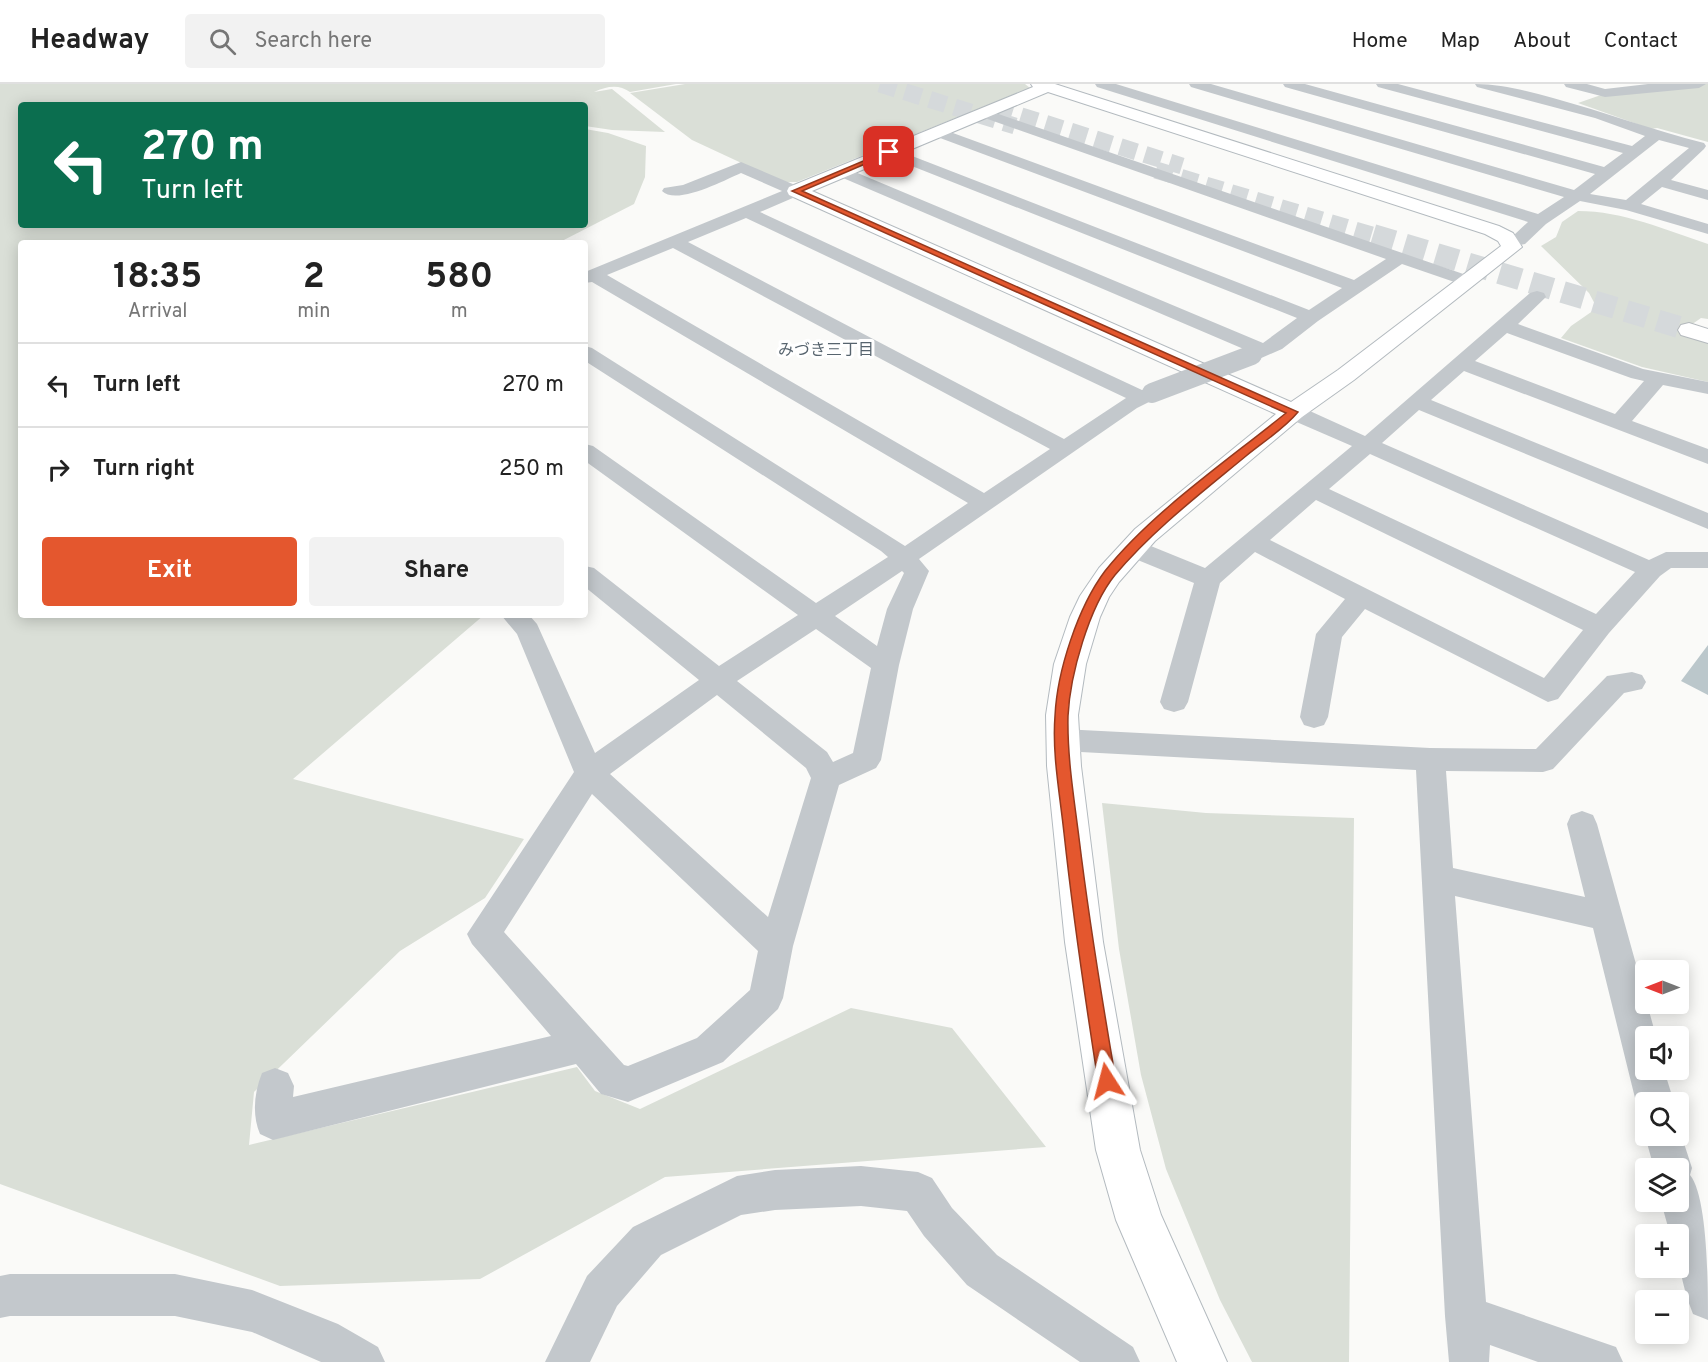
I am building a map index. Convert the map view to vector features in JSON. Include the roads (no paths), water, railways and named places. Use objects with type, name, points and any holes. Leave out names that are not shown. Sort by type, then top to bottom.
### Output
[{"type":"street","points":[[1102,84],[1540,220]]},
{"type":"street","points":[[1196,84],[1577,196],[1629,206],[1708,229]]},
{"type":"street","points":[[1290,84],[1607,173]]},
{"type":"street","points":[[1383,84],[1635,152]]},
{"type":"street","points":[[1482,84],[1600,115],[1656,135],[1699,146],[1688,159],[1629,206]]},
{"type":"street","points":[[1540,99],[1566,84]]},
{"type":"street","points":[[1571,84],[1605,93],[1699,84]]},
{"type":"street","points":[[589,277],[1046,85],[1492,230],[1503,234],[1510,242],[1512,247],[1346,375],[1293,412],[1175,508],[1132,548],[1109,575],[1085,617],[1070,664],[1062,715],[1062,740],[1084,942],[1118,1150],[1139,1220],[1203,1362]]},
{"type":"street","points":[[984,113],[1466,281]]},
{"type":"street","points":[[937,132],[1355,287]]},
{"type":"street","points":[[1510,242],[1519,240],[1540,220],[1577,196],[1656,135]]},
{"type":"street","points":[[889,152],[1311,317]]},
{"type":"street","points":[[1688,159],[1708,165]]},
{"type":"street","points":[[670,191],[686,190],[741,168],[1651,570]]},
{"type":"street","points":[[842,172],[1257,353]]},
{"type":"street","points":[[1660,182],[1708,195]]},
{"type":"street","points":[[745,211],[1146,395]]},
{"type":"street","points":[[673,241],[1065,448]]},
{"type":"street","points":[[588,576],[717,681],[816,760],[826,778],[776,946],[766,998],[710,1050],[628,1084],[614,1081],[484,934],[589,773],[717,681],[1146,395],[1275,345],[1311,317],[1398,259]]},
{"type":"street","points":[[589,277],[984,502]]},
{"type":"street","points":[[1174,702],[1208,579],[1368,445],[1538,297]]},
{"type":"street","points":[[1504,325],[1638,374],[1708,388]]},
{"type":"street","points":[[588,354],[890,545],[917,571],[900,609],[885,665],[866,759],[826,778]]},
{"type":"street","points":[[1462,363],[1708,457]]},
{"type":"street","points":[[1618,423],[1658,378]]},
{"type":"street","points":[[1417,402],[1708,522]]},
{"type":"street","points":[[588,453],[800,602],[815,616],[885,665]]},
{"type":"street","points":[[1314,490],[1600,627]]},
{"type":"street","points":[[1253,541],[1548,692],[1600,627],[1651,570],[1666,560],[1708,560]]},
{"type":"street","points":[[1132,548],[1208,579]]},
{"type":"street","points":[[1314,717],[1329,634],[1361,598]]},
{"type":"street","points":[[517,618],[528,630],[589,773],[776,946]]},
{"type":"street","points":[[1062,740],[1430,759],[1543,761],[1617,682],[1632,682]]},
{"type":"street","points":[[1430,759],[1467,1336],[1601,1362]]},
{"type":"street","points":[[1582,824],[1635,1028]]},
{"type":"street","points":[[1438,878],[1605,916]]},
{"type":"street","points":[[275,1086],[273,1121],[584,1045]]},
{"type":"street","points":[[567,1362],[602,1291],[647,1241],[737,1196],[775,1190],[861,1186],[918,1192],[938,1222],[982,1269],[1118,1362]]},
{"type":"street","points":[[1684,1212],[1708,1299]]},
{"type":"street","points":[[0,1297],[10,1294],[175,1294],[252,1311],[323,1339],[363,1362]]},
{"type":"tunnel","points":[[880,84],[1015,126]]},
{"type":"tunnel","points":[[996,108],[1182,166]]},
{"type":"tunnel","points":[[1156,170],[1378,237]]},
{"type":"tunnel","points":[[1373,235],[1689,330]]},
{"type":"district","name":"みづき三丁目","points":[[826,349]]}]
